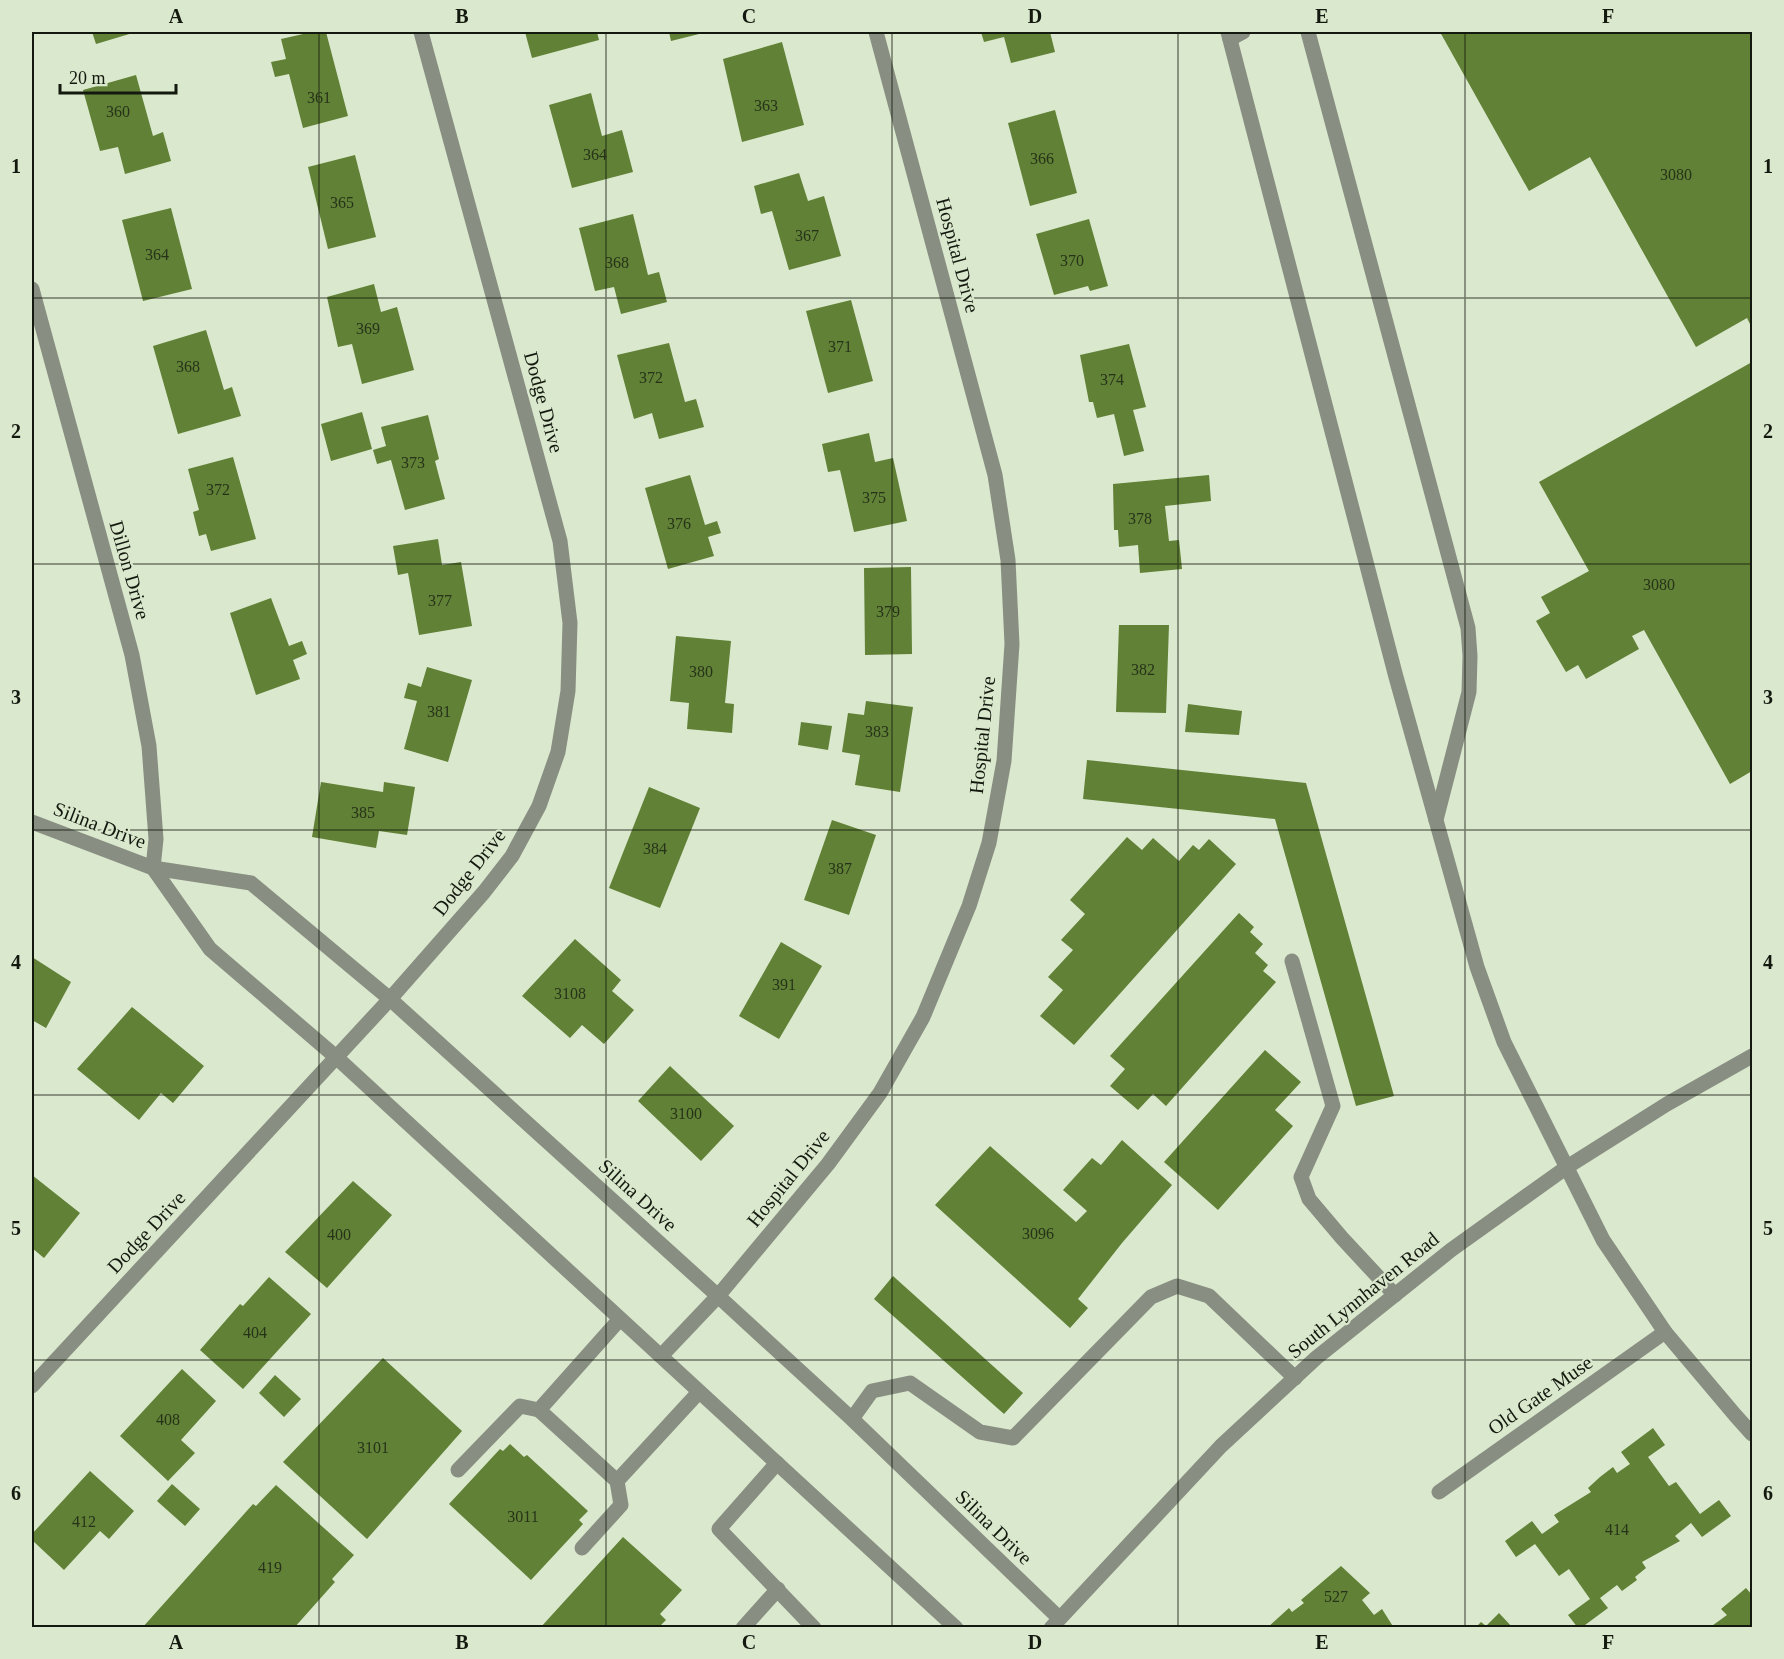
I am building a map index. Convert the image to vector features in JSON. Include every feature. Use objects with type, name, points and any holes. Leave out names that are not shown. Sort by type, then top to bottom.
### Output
[{"type":"street","name":"Dodge Drive","points":[[32,1384],[390,999],[498,874],[512,856],[540,806],[558,752],[568,691],[570,622],[560,541],[421,32]]},
{"type":"street","name":"Hospital Drive","points":[[661,1356],[718,1296],[828,1164],[880,1093],[923,1017],[969,906],[989,843],[1004,761],[1012,644],[1008,560],[995,476],[876,32]]},
{"type":"street","points":[[1308,32],[1468,628],[1469,692],[1436,820]]},
{"type":"street","points":[[1234,34],[1395,670],[1477,967],[1504,1042],[1604,1240],[1665,1332],[1752,1434]]},
{"type":"street","name":"Dillon Drive","points":[[32,289],[132,655],[149,746],[156,839],[153,868]]},
{"type":"street","name":"Silina Drive","points":[[32,822],[153,868],[251,883],[390,999],[718,1296],[852,1419],[1059,1624]]},
{"type":"street","name":"Silina Drive","points":[[153,868],[210,950],[336,1057],[956,1628]]},
{"type":"street","points":[[1292,961],[1333,1106],[1301,1177],[1309,1199],[1395,1295]]},
{"type":"street","name":"South Lynnhaven Road","points":[[1059,1624],[1221,1446],[1316,1358],[1451,1250],[1568,1167],[1666,1104],[1752,1056]]},
{"type":"street","points":[[852,1419],[872,1391],[910,1383],[980,1432],[1013,1438],[1151,1297],[1177,1286],[1209,1296],[1294,1378]]},
{"type":"street","points":[[539,1410],[620,1319]]},
{"type":"street","name":"Old Gate Muse","points":[[1439,1492],[1665,1332]]},
{"type":"street","points":[[617,1481],[699,1392]]},
{"type":"street","points":[[458,1470],[520,1406],[539,1410],[617,1481],[621,1505],[582,1548]]},
{"type":"street","points":[[777,1463],[719,1528],[814,1628]]},
{"type":"street","points":[[743,1628],[778,1589]]},
{"type":"building","points":[[92,32],[136,32],[96,44]]},
{"type":"building","points":[[312,32],[326,32],[348,116],[303,128],[289,74],[275,77],[271,62],[286,59],[281,39]]},
{"type":"building","points":[[525,32],[597,32],[599,40],[532,58]]},
{"type":"building","points":[[669,32],[707,32],[671,41]]},
{"type":"building","points":[[981,32],[1050,32],[1055,52],[1011,63],[1004,37],[984,42]]},
{"type":"building","points":[[1440,32],[1752,32],[1752,328],[1747,318],[1696,347],[1590,157],[1529,191]]},
{"type":"building","points":[[782,42],[804,125],[742,142],[723,59]]},
{"type":"building","points":[[136,75],[153,136],[163,132],[171,161],[125,174],[118,147],[100,151],[83,90]]},
{"type":"building","points":[[591,93],[602,136],[622,130],[633,172],[572,188],[549,105]]},
{"type":"building","points":[[1055,110],[1077,193],[1030,206],[1008,123]]},
{"type":"building","points":[[355,155],[376,237],[328,249],[308,167]]},
{"type":"building","points":[[799,173],[808,201],[824,196],[841,256],[789,270],[772,211],[761,214],[754,186]]},
{"type":"building","points":[[171,208],[192,289],[143,301],[122,220]]},
{"type":"building","points":[[633,214],[648,275],[659,272],[667,302],[621,314],[614,287],[595,291],[579,228]]},
{"type":"building","points":[[1089,219],[1108,286],[1090,291],[1088,286],[1054,295],[1036,234]]},
{"type":"building","points":[[374,284],[381,312],[397,307],[414,370],[362,384],[352,344],[338,347],[327,297]]},
{"type":"building","points":[[851,300],[873,381],[828,393],[806,311]]},
{"type":"building","points":[[206,330],[224,390],[232,387],[241,416],[178,434],[153,346]]},
{"type":"building","points":[[669,343],[685,402],[696,399],[704,427],[659,439],[652,413],[634,419],[617,355]]},
{"type":"building","points":[[1129,344],[1146,407],[1133,410],[1144,451],[1124,456],[1114,414],[1097,418],[1093,402],[1089,402],[1080,355]]},
{"type":"building","points":[[1752,362],[1752,771],[1730,784],[1644,630],[1632,636],[1639,649],[1586,679],[1578,665],[1566,672],[1536,621],[1550,613],[1541,597],[1589,571],[1539,482]]},
{"type":"building","points":[[362,412],[372,449],[331,461],[321,424]]},
{"type":"building","points":[[428,415],[439,459],[435,461],[445,499],[405,510],[391,460],[377,464],[373,450],[386,446],[381,427]]},
{"type":"building","points":[[869,433],[875,462],[893,458],[907,521],[854,532],[840,470],[828,472],[822,444]]},
{"type":"building","points":[[233,457],[256,539],[211,551],[206,534],[199,536],[193,512],[199,510],[188,469]]},
{"type":"building","points":[[690,475],[705,525],[717,521],[721,533],[708,537],[714,556],[668,569],[645,488]]},
{"type":"building","points":[[1209,475],[1211,501],[1165,506],[1169,541],[1179,540],[1182,569],[1140,573],[1138,545],[1119,547],[1118,530],[1114,530],[1113,484]]},
{"type":"building","points":[[438,539],[442,565],[461,562],[472,626],[419,635],[408,573],[398,575],[393,546]]},
{"type":"building","points":[[911,567],[912,654],[865,655],[864,568]]},
{"type":"building","points":[[271,598],[289,646],[302,641],[307,654],[293,660],[300,679],[256,695],[230,613]]},
{"type":"building","points":[[1119,625],[1169,625],[1166,713],[1116,712]]},
{"type":"building","points":[[676,636],[731,641],[725,703],[734,704],[732,733],[687,729],[689,703],[670,701]]},
{"type":"building","points":[[427,667],[472,680],[448,762],[404,749],[417,701],[404,698],[408,683],[421,687]]},
{"type":"building","points":[[866,701],[913,707],[900,792],[855,785],[860,755],[842,752],[848,713],[864,715]]},
{"type":"building","points":[[1188,704],[1242,711],[1239,735],[1185,732]]},
{"type":"building","points":[[801,722],[832,726],[828,750],[798,745]]},
{"type":"building","points":[[1087,760],[1306,783],[1394,1096],[1356,1106],[1275,819],[1083,799]]},
{"type":"building","points":[[321,782],[383,792],[384,782],[415,787],[407,835],[379,831],[376,848],[312,837]]},
{"type":"building","points":[[649,787],[700,808],[660,908],[609,888]]},
{"type":"building","points":[[832,820],[876,835],[849,915],[804,900]]},
{"type":"building","points":[[1127,837],[1142,850],[1153,838],[1179,861],[1193,845],[1199,850],[1209,839],[1236,864],[1074,1045],[1040,1016],[1063,990],[1048,977],[1073,950],[1061,940],[1085,914],[1070,900]]},
{"type":"building","points":[[1239,913],[1254,927],[1250,932],[1263,944],[1255,953],[1268,965],[1263,971],[1276,982],[1166,1106],[1153,1094],[1138,1110],[1110,1086],[1125,1069],[1110,1056]]},
{"type":"building","points":[[575,939],[621,980],[612,991],[634,1010],[604,1044],[582,1025],[570,1038],[522,996]]},
{"type":"building","points":[[781,942],[822,966],[779,1039],[739,1016]]},
{"type":"building","points":[[32,957],[71,982],[46,1028],[32,1020]]},
{"type":"building","points":[[132,1007],[204,1066],[173,1103],[161,1093],[139,1120],[77,1069]]},
{"type":"building","points":[[1265,1050],[1301,1082],[1275,1110],[1293,1126],[1218,1210],[1164,1162]]},
{"type":"building","points":[[670,1066],[734,1126],[701,1161],[638,1101]]},
{"type":"building","points":[[1122,1140],[1172,1185],[1078,1299],[1088,1308],[1070,1328],[935,1205],[990,1146],[1076,1222],[1087,1211],[1063,1190],[1092,1158],[1101,1165]]},
{"type":"building","points":[[32,1175],[80,1213],[44,1258],[32,1248]]},
{"type":"building","points":[[353,1181],[392,1215],[327,1288],[285,1252]]},
{"type":"building","points":[[893,1276],[1023,1393],[1004,1414],[874,1299]]},
{"type":"building","points":[[269,1277],[311,1314],[243,1389],[200,1350],[240,1304],[243,1306]]},
{"type":"building","points":[[383,1358],[462,1431],[367,1539],[283,1462]]},
{"type":"building","points":[[182,1369],[216,1401],[181,1440],[195,1453],[168,1481],[120,1436]]},
{"type":"building","points":[[275,1375],[301,1399],[284,1417],[259,1393]]},
{"type":"building","points":[[1653,1428],[1665,1445],[1648,1457],[1669,1486],[1676,1482],[1700,1514],[1719,1500],[1731,1516],[1702,1537],[1691,1523],[1675,1536],[1680,1541],[1642,1562],[1646,1568],[1635,1577],[1637,1580],[1622,1591],[1617,1585],[1600,1598],[1608,1608],[1578,1628],[1568,1615],[1590,1599],[1569,1569],[1559,1576],[1535,1544],[1516,1557],[1505,1541],[1532,1521],[1542,1534],[1559,1522],[1554,1515],[1591,1492],[1588,1488],[1600,1477],[1613,1467],[1617,1473],[1630,1464],[1621,1452]]},
{"type":"building","points":[[510,1444],[524,1457],[527,1455],[588,1511],[579,1520],[583,1524],[531,1580],[449,1504],[500,1449],[503,1451]]},
{"type":"building","points":[[90,1471],[134,1511],[109,1539],[100,1531],[64,1570],[32,1540],[32,1534]]},
{"type":"building","points":[[172,1484],[200,1509],[185,1526],[157,1501]]},
{"type":"building","points":[[276,1485],[354,1555],[332,1579],[335,1582],[294,1628],[142,1628],[253,1504],[256,1506]]},
{"type":"building","points":[[623,1537],[682,1590],[660,1614],[666,1620],[658,1628],[540,1628]]},
{"type":"building","points":[[1341,1566],[1370,1593],[1362,1600],[1374,1615],[1382,1609],[1394,1628],[1267,1628],[1289,1608],[1292,1612],[1304,1603],[1301,1600]]},
{"type":"building","points":[[1746,1588],[1752,1595],[1752,1628],[1709,1628],[1727,1615],[1721,1609]]},
{"type":"building","points":[[1499,1613],[1513,1628],[1475,1628],[1481,1622],[1486,1626]]}]
